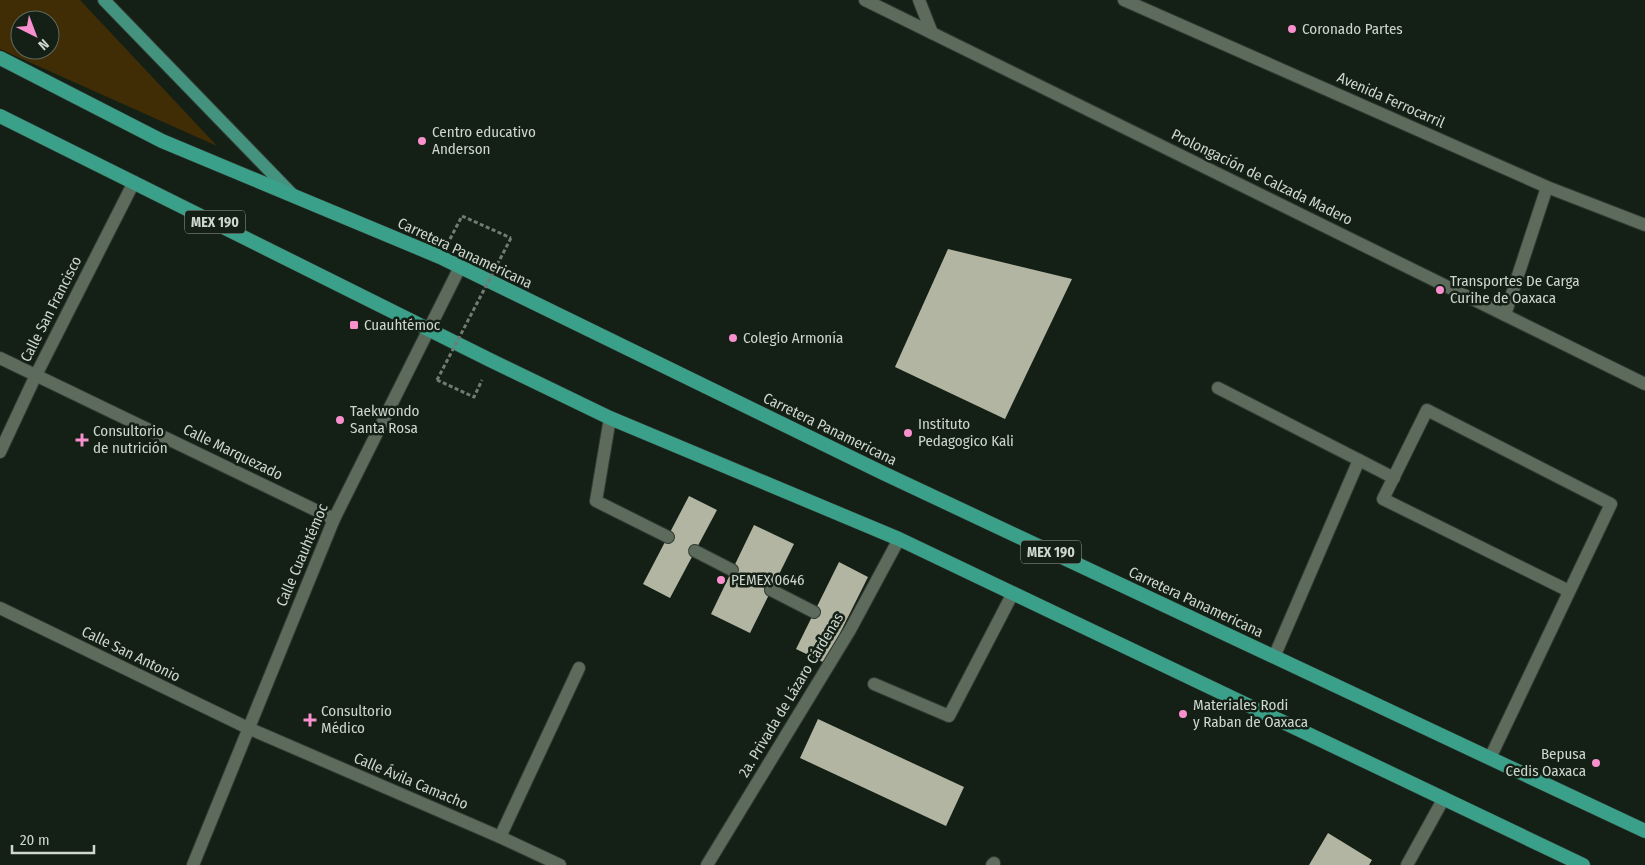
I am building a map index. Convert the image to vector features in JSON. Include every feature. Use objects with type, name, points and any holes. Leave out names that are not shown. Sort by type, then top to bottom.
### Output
[{"type":"highway","name":"Carretera Panamericana","points":[[0,58],[162,141],[440,257],[892,477],[1645,831]]},
{"type":"highway","name":"MEX 190","points":[[0,116],[610,418],[899,539],[1583,865]]},
{"type":"main road","name":"MEX 190","points":[[104,0],[294,196]]},
{"type":"street","name":"Prolongación de Calzada Madero","points":[[865,0],[1645,384]]},
{"type":"street","points":[[919,0],[932,33]]},
{"type":"street","name":"Avenida Ferrocarril","points":[[1124,0],[1547,187],[1645,226]]},
{"type":"street","name":"Calle San Francisco","points":[[0,452],[36,375],[134,182]]},
{"type":"street","points":[[1505,315],[1547,187]]},
{"type":"street","name":"Calle Cuauhtémoc","points":[[193,865],[334,519],[460,267]]},
{"type":"street","name":"Calle Marquezado","points":[[0,358],[334,519]]},
{"type":"street","points":[[1218,388],[1394,478]]},
{"type":"street","points":[[1490,758],[1611,504],[1427,410],[1383,499],[1569,591]]},
{"type":"street","points":[[610,418],[596,501],[668,537]]},
{"type":"street","points":[[1274,657],[1359,460]]},
{"type":"street","name":"2a. Privada de Lázaro Cárdenas","points":[[707,865],[899,539]]},
{"type":"street","points":[[695,551],[732,570]]},
{"type":"street","points":[[771,590],[814,612]]},
{"type":"street","points":[[874,684],[949,716],[1013,593]]},
{"type":"street","name":"Calle San Antonio","points":[[0,608],[248,728]]},
{"type":"street","points":[[500,837],[579,668]]},
{"type":"street","name":"Calle Ávila Camacho","points":[[248,728],[500,837],[560,865]]},
{"type":"street","points":[[1407,865],[1444,798]]},
{"type":"path","points":[[462,216],[511,238],[437,380],[474,397]]},
{"type":"shaded area","points":[[0,0],[80,0],[217,146],[25,60],[60,60],[60,10],[10,10],[10,53],[0,49]]},
{"type":"building","points":[[948,249],[1072,279],[1005,419],[895,367]]},
{"type":"building","points":[[689,496],[717,510],[670,598],[643,584]]},
{"type":"building","points":[[754,525],[794,544],[750,633],[711,614]]},
{"type":"building","points":[[839,562],[868,577],[825,663],[796,649]]},
{"type":"building","points":[[818,719],[964,787],[946,826],[800,758]]},
{"type":"building","points":[[1328,833],[1372,860],[1369,865],[1309,865]]},
{"type":"place","name":"Coronado Partes","points":[[1292,29]]},
{"type":"place","name":"Centro educativo Anderson","points":[[422,141]]},
{"type":"place","name":"Transportes De Carga Curihe de Oaxaca","points":[[1440,290]]},
{"type":"place","name":"Cuauhtémoc","points":[[354,325]]},
{"type":"place","name":"Colegio Armonía","points":[[733,338]]},
{"type":"place","name":"Taekwondo Santa Rosa","points":[[340,420]]},
{"type":"place","name":"Instituto Pedagogico Kali","points":[[908,433]]},
{"type":"place","name":"Consultorio de nutrición","points":[[82,440]]},
{"type":"place","name":"PEMEX 0646","points":[[721,580]]},
{"type":"place","name":"Materiales Rodi y Raban de Oaxaca","points":[[1183,714]]},
{"type":"place","name":"Consultorio Médico","points":[[310,720]]},
{"type":"place","name":"Bepusa Cedis Oaxaca","points":[[1596,763]]}]
